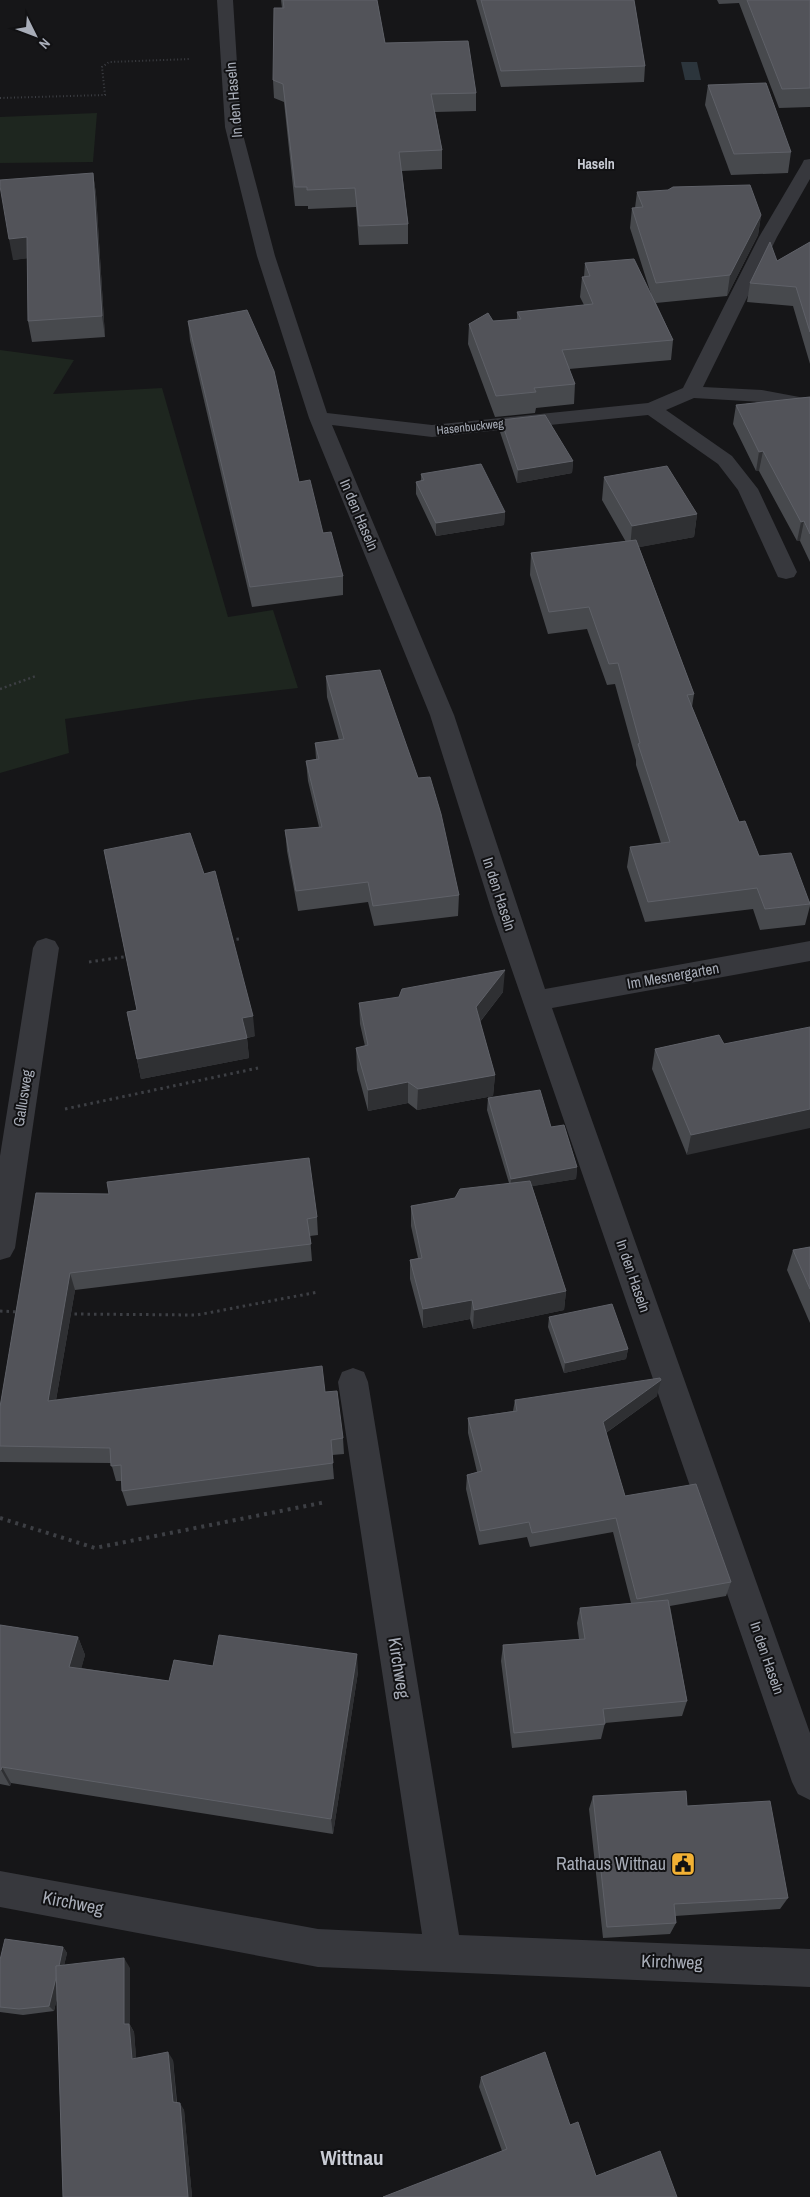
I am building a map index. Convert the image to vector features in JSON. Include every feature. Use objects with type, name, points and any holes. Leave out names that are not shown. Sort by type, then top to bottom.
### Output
[{"type":"street","name":"In den Haseln","points":[[225,0],[233,127],[266,256],[318,418],[442,715],[536,1001],[810,1782]]},
{"type":"street","points":[[691,392],[768,237],[810,164]]},
{"type":"street","name":"Hasenbuckweg","points":[[318,418],[432,431],[652,409],[691,392],[771,397],[810,405]]},
{"type":"street","points":[[652,409],[725,460],[748,488],[786,572]]},
{"type":"street","name":"Im Mesnergarten","points":[[536,1001],[810,951]]},
{"type":"street","name":"Gallusweg","points":[[0,1248],[44,959]]},
{"type":"street","name":"Kirchweg","points":[[353,1382],[444,1954]]},
{"type":"street","name":"Kirchweg","points":[[0,1889],[318,1948],[810,1968]]},
{"type":"path","points":[[0,98],[105,95],[102,67],[109,62],[230,58]]},
{"type":"path","points":[[0,689],[36,676]]},
{"type":"path","points":[[229,940],[239,939]]},
{"type":"path","points":[[44,959],[131,955]]},
{"type":"path","points":[[20,1119],[258,1068]]},
{"type":"path","points":[[67,1314],[197,1314],[318,1292]]},
{"type":"path","points":[[0,1311],[29,1312]]},
{"type":"path","points":[[0,1518],[95,1548],[371,1493]]},
{"type":"shaded area","points":[[681,62],[697,62],[701,80],[685,80]]},
{"type":"shaded area","points":[[97,113],[93,162],[0,163],[0,117]]},
{"type":"shaded area","points":[[0,350],[74,360],[53,394],[162,388],[228,617],[273,610],[298,688],[200,699],[65,719],[69,753],[0,773]]},
{"type":"building","points":[[283,0],[377,0],[385,43],[468,41],[476,93],[431,94],[442,150],[399,152],[408,224],[359,226],[355,188],[307,190],[307,187],[295,187],[283,84],[273,80],[274,8],[284,8]]},
{"type":"building","points":[[481,0],[634,0],[645,66],[501,71]]},
{"type":"building","points":[[747,0],[810,0],[810,88],[782,89]]},
{"type":"building","points":[[766,83],[791,152],[734,154],[708,85]]},
{"type":"building","points":[[93,173],[102,316],[28,321],[27,237],[9,239],[0,180]]},
{"type":"building","points":[[750,185],[761,215],[730,275],[656,283],[632,208],[643,207],[637,192],[668,190],[673,187]]},
{"type":"building","points":[[770,242],[777,261],[810,242],[810,332],[796,287],[750,283]]},
{"type":"building","points":[[634,259],[673,340],[562,350],[575,384],[534,388],[536,392],[496,396],[469,324],[488,313],[493,321],[521,319],[517,312],[593,304],[582,277],[590,276],[585,263]]},
{"type":"building","points":[[247,310],[274,371],[299,482],[310,480],[323,533],[331,532],[343,576],[250,587],[188,321]]},
{"type":"building","points":[[810,397],[810,534],[804,521],[801,522],[763,451],[759,452],[736,405]]},
{"type":"building","points":[[545,415],[573,461],[518,470],[501,420]]},
{"type":"building","points":[[481,464],[505,512],[436,523],[416,482],[424,480],[421,474]]},
{"type":"building","points":[[667,466],[697,514],[632,526],[604,477]]},
{"type":"building","points":[[636,540],[694,694],[687,695],[739,822],[745,821],[759,856],[791,853],[810,904],[765,909],[757,888],[648,902],[630,847],[670,842],[638,744],[640,743],[618,663],[609,664],[589,607],[549,612],[531,553]]},
{"type":"building","points":[[380,670],[418,778],[430,777],[441,814],[459,895],[373,906],[368,882],[296,891],[285,830],[322,827],[306,761],[319,759],[315,743],[344,739],[326,676]]},
{"type":"building","points":[[190,833],[204,874],[215,871],[253,1016],[242,1018],[247,1038],[137,1059],[127,1012],[137,1010],[104,850]]},
{"type":"building","points":[[505,970],[476,1007],[495,1075],[418,1089],[408,1082],[368,1090],[356,1048],[368,1045],[359,1003],[399,997],[402,989]]},
{"type":"building","points":[[810,1027],[810,1109],[691,1135],[655,1049],[719,1035],[724,1044]]},
{"type":"building","points":[[540,1090],[551,1127],[564,1125],[577,1167],[511,1179],[488,1098]]},
{"type":"building","points":[[309,1158],[317,1217],[307,1219],[311,1244],[70,1273],[48,1401],[322,1366],[325,1392],[337,1391],[343,1438],[331,1440],[333,1463],[122,1491],[121,1465],[111,1466],[110,1448],[0,1446],[0,1407],[36,1193],[109,1194],[107,1182]]},
{"type":"building","points":[[530,1181],[566,1291],[474,1310],[472,1300],[423,1309],[410,1260],[422,1258],[411,1206],[455,1198],[460,1189]]},
{"type":"building","points":[[810,1247],[810,1289],[793,1250]]},
{"type":"building","points":[[612,1304],[628,1349],[565,1363],[549,1317]]},
{"type":"building","points":[[660,1378],[661,1380],[603,1422],[625,1496],[696,1484],[731,1582],[637,1599],[616,1518],[532,1533],[529,1522],[480,1531],[467,1475],[482,1471],[468,1418],[517,1411],[515,1400]]},
{"type":"building","points":[[668,1600],[687,1701],[603,1709],[605,1724],[514,1733],[503,1645],[585,1639],[580,1608]]},
{"type":"building","points":[[0,1625],[78,1637],[69,1667],[169,1681],[174,1660],[213,1666],[219,1635],[357,1654],[331,1819],[2,1767],[0,1770]]},
{"type":"building","name":"Rathaus Wittnau","points":[[686,1791],[687,1806],[770,1801],[788,1898],[674,1904],[676,1923],[607,1927],[593,1796]]},
{"type":"building","points":[[5,1939],[63,1947],[59,1966],[56,1966],[56,1978],[49,2006],[19,2009],[0,2007],[0,1960]]},
{"type":"building","points":[[124,1958],[124,2024],[129,2024],[132,2059],[168,2052],[173,2102],[180,2103],[188,2197],[63,2197],[56,1966]]},
{"type":"building","points":[[545,2052],[570,2125],[578,2122],[596,2176],[660,2151],[677,2197],[383,2197],[507,2149],[481,2077]]},
{"type":"place","name":"Rathaus Wittnau","points":[[683,1864]]},
{"type":"district","name":"Haseln","points":[[596,164]]},
{"type":"district","name":"Wittnau","points":[[352,2158]]}]
